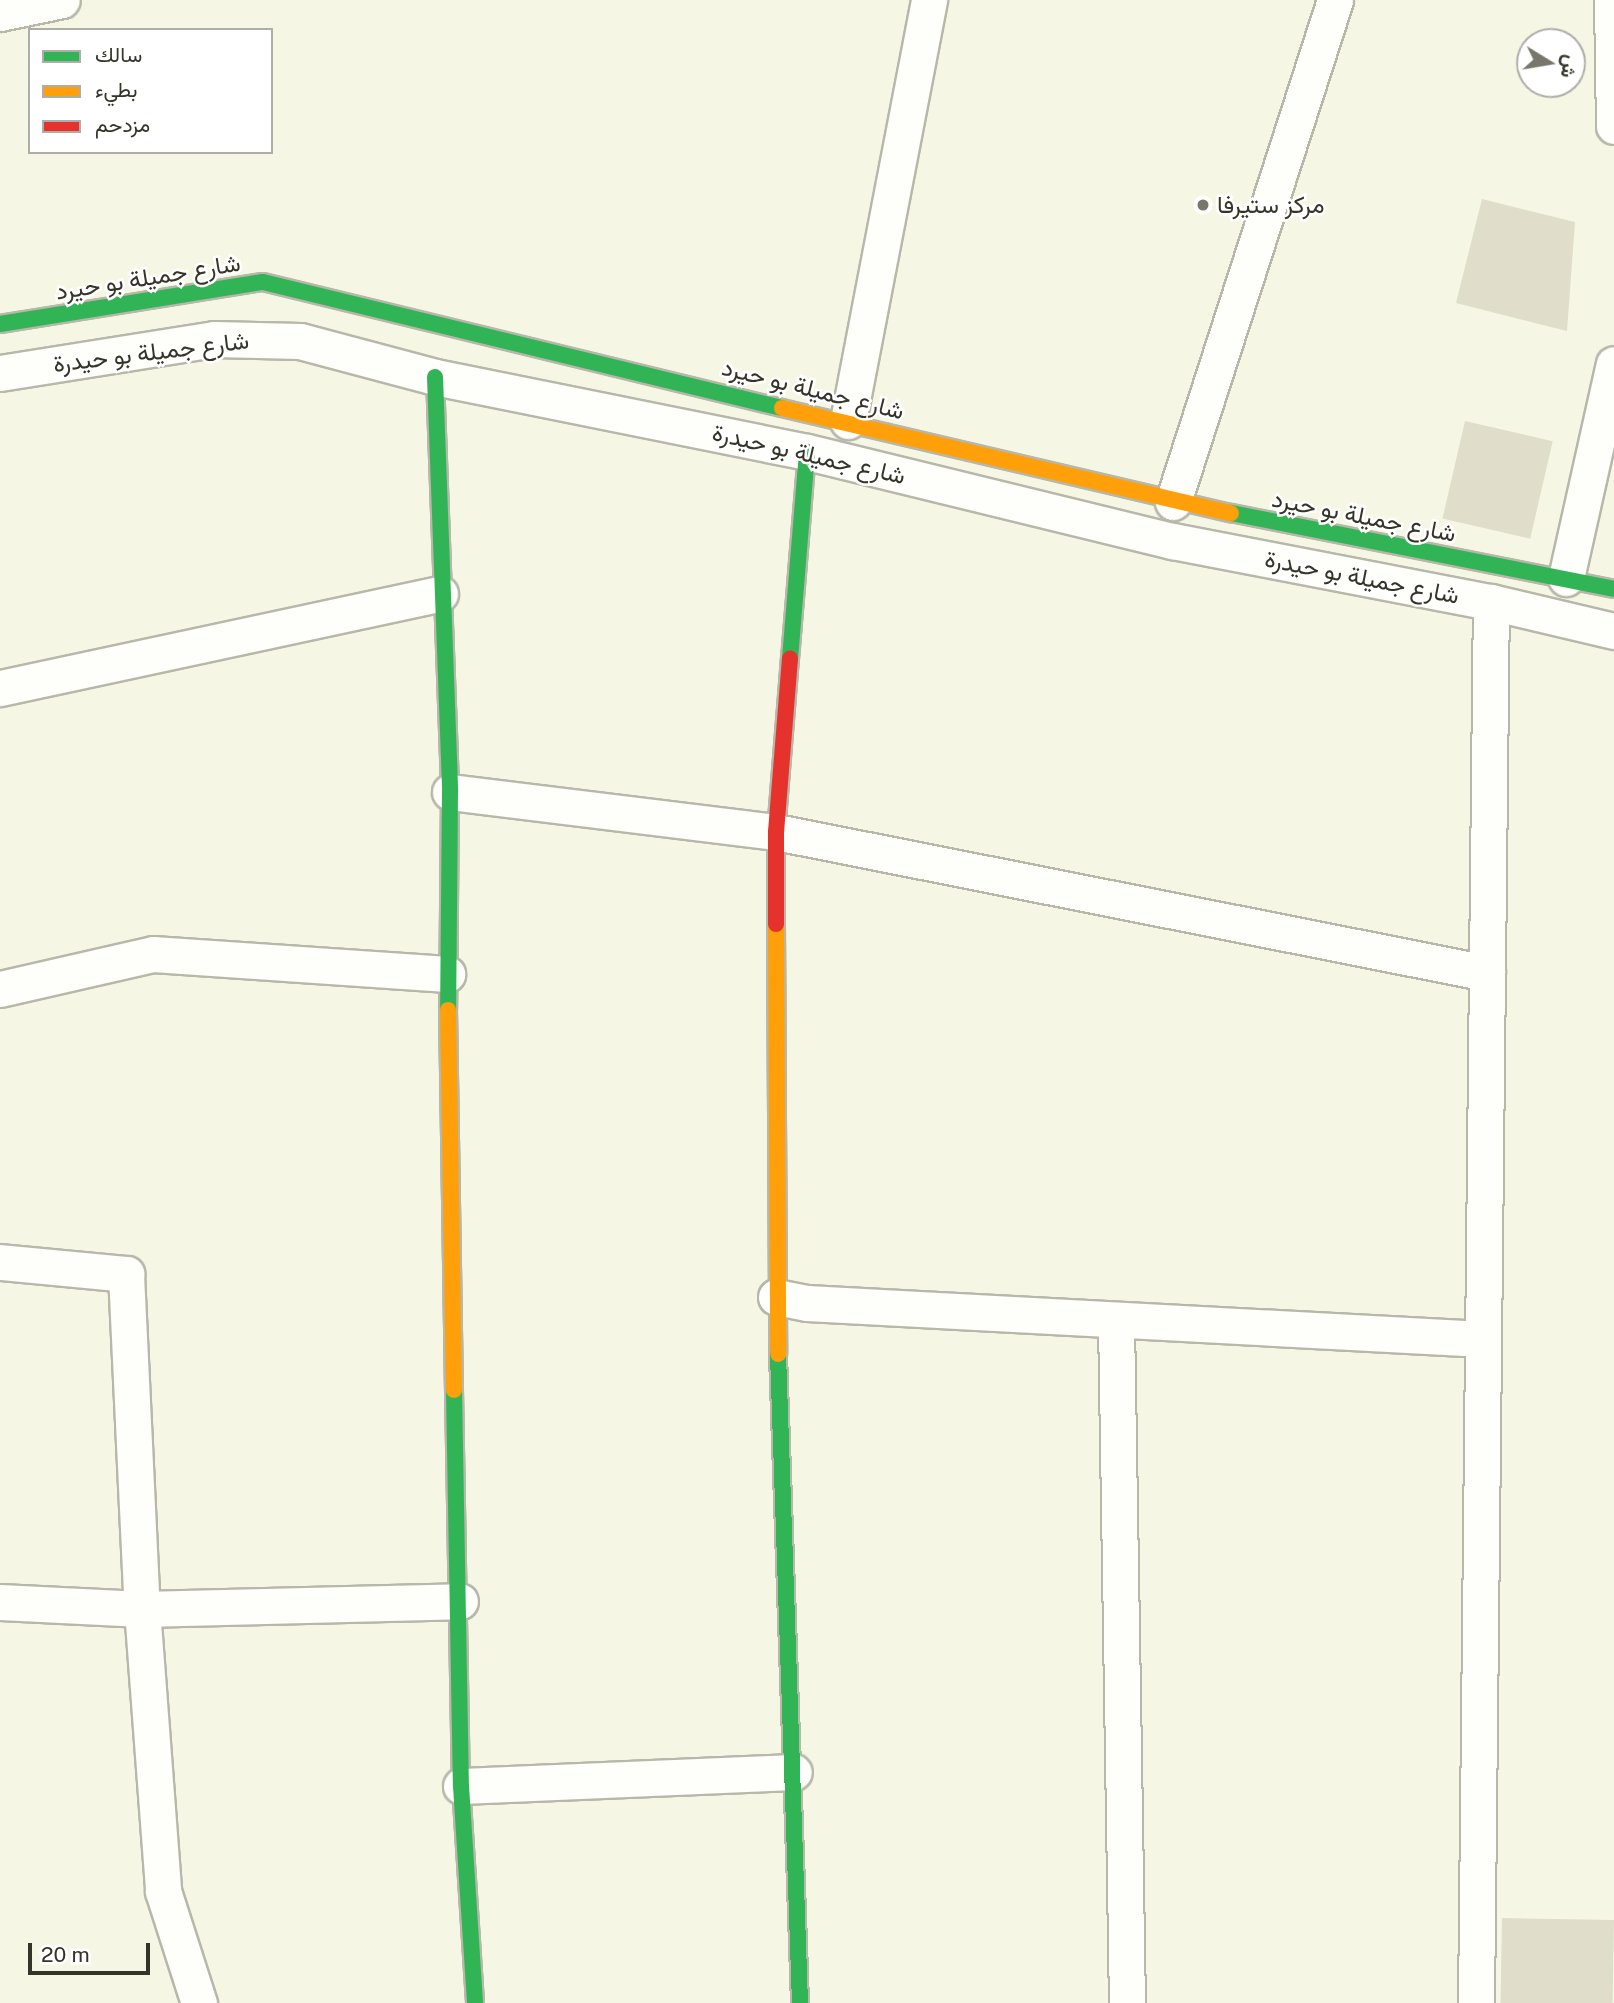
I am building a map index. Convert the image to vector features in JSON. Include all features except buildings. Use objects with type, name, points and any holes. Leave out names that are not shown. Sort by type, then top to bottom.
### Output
[{"type":"street","points":[[0,13],[62,0]]},
{"type":"street","points":[[848,421],[929,0]]},
{"type":"street","points":[[1173,502],[1335,0]]},
{"type":"street","points":[[1612,0],[1614,126]]},
{"type":"street","name":"شارع جميلة بو حيرد","points":[[0,324],[263,282],[848,421],[1173,502],[1614,589]]},
{"type":"street","name":"شارع جميلة بو حيدرة","points":[[0,373],[214,339],[262,338],[300,341],[435,377],[807,452],[1173,541],[1491,602],[1614,631]]},
{"type":"street","points":[[1566,578],[1614,364]]},
{"type":"street","points":[[435,377],[440,594],[450,792],[447,974],[460,1601],[461,1786],[475,2003]]},
{"type":"street","points":[[800,2003],[776,1297],[776,832],[807,452]]},
{"type":"street","points":[[0,688],[440,594]]},
{"type":"street","points":[[1476,2003],[1491,602]]},
{"type":"street","points":[[450,792],[776,832],[1487,973]]},
{"type":"street","points":[[0,989],[153,954],[447,974]]},
{"type":"street","points":[[0,1262],[126,1274],[142,1609],[163,1891],[198,2003]]},
{"type":"street","points":[[776,1297],[807,1303],[1483,1339]]},
{"type":"street","points":[[1116,1320],[1127,2003]]},
{"type":"street","points":[[0,1602],[142,1609],[460,1601]]},
{"type":"street","points":[[461,1786],[794,1772]]},
{"type":"traffic: fast","points":[[0,324],[263,282],[782,408]]},
{"type":"traffic: fast","points":[[435,377],[450,792],[448,1010]]},
{"type":"traffic: fast","points":[[790,659],[807,452]]},
{"type":"traffic: fast","points":[[1231,513],[1614,589]]},
{"type":"traffic: fast","points":[[778,1354],[800,2003]]},
{"type":"traffic: fast","points":[[454,1390],[461,1786],[475,2003]]},
{"type":"traffic: slow","points":[[782,408],[1231,513]]},
{"type":"traffic: slow","points":[[776,924],[778,1354]]},
{"type":"traffic: slow","points":[[448,1010],[454,1390]]},
{"type":"traffic: jam","points":[[776,924],[776,832],[790,659]]},
{"type":"place","name":"مركز ستيرفا","points":[[1203,205]]}]
